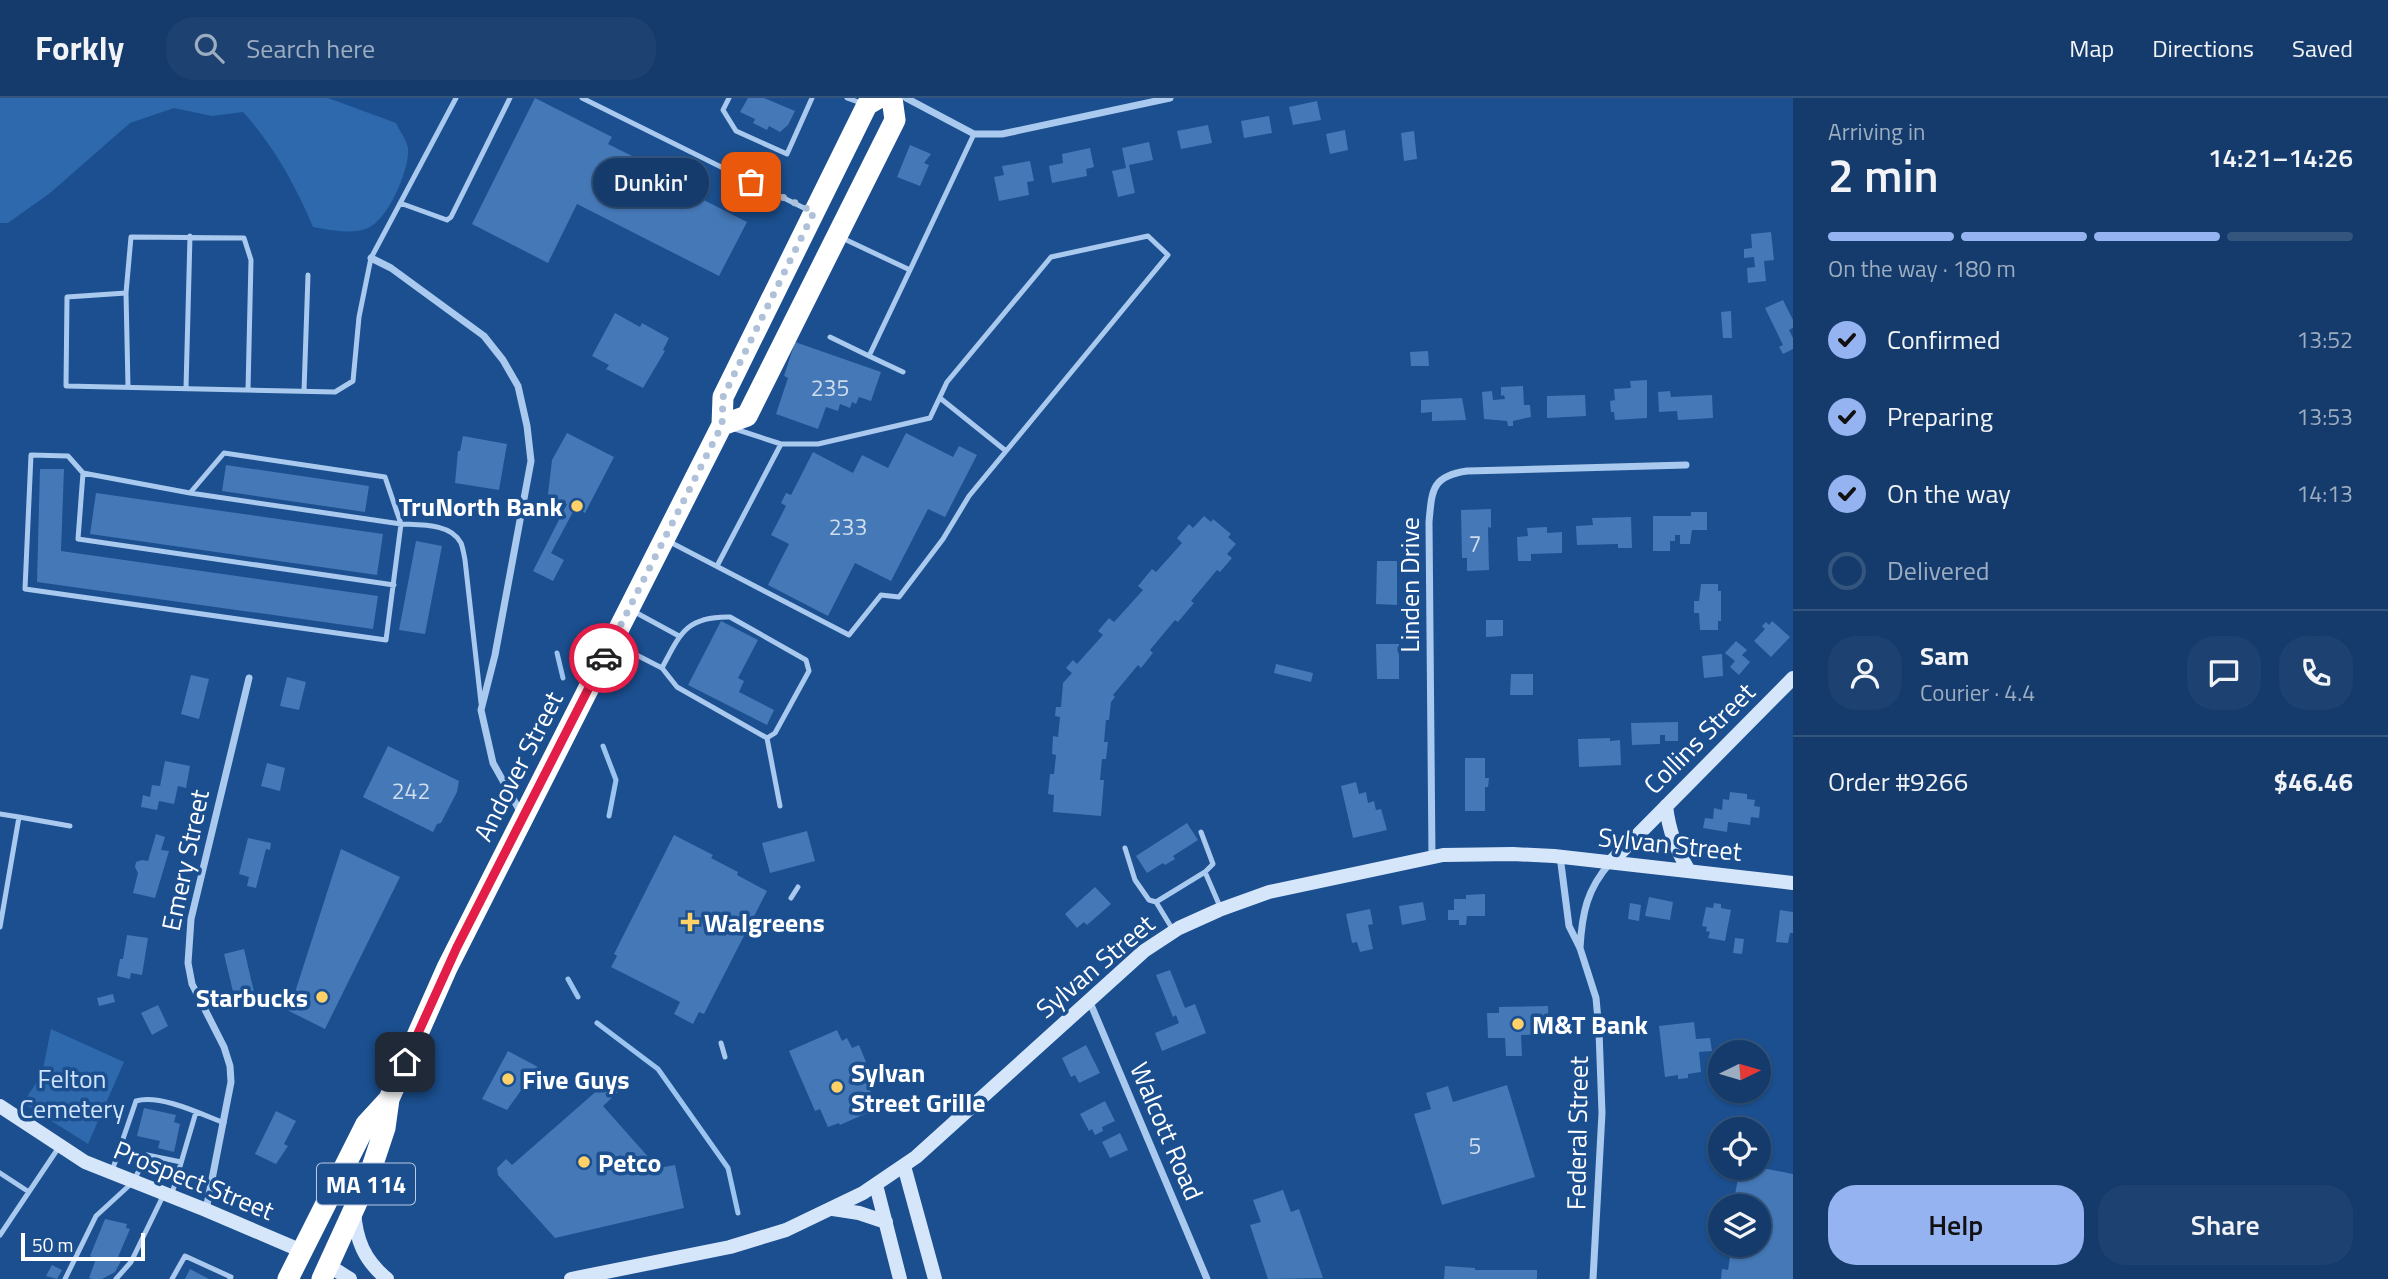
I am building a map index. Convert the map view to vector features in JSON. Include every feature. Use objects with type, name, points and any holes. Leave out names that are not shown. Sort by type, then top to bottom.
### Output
[{"type":"highway","points":[[722,425],[747,416],[895,120],[892,98]]},
{"type":"highway","name":"Andover Street","points":[[325,1272],[369,1176],[385,1128],[389,1099],[447,968],[722,425],[723,397],[814,212],[873,102]]},
{"type":"highway","name":"Andover Street","points":[[288,1279],[366,1124],[389,1099]]},
{"type":"highway","points":[[302,1251],[325,1272]]},
{"type":"main road","name":"Collins Street","points":[[1611,862],[1793,678]]},
{"type":"main road","points":[[1666,806],[1669,830],[1675,847],[1689,871]]},
{"type":"main road","name":"Sylvan Street","points":[[571,1279],[730,1247],[786,1230],[876,1185],[904,1167],[1144,951],[1174,931],[1221,909],[1269,892],[1432,858],[1513,854],[1559,856],[1793,883]]},
{"type":"main road","name":"Prospect Street","points":[[0,1106],[60,1147],[111,1174],[206,1210],[302,1251]]},
{"type":"main road","points":[[904,1167],[935,1279]]},
{"type":"main road","points":[[876,1185],[900,1279]]},
{"type":"main road","points":[[831,1209],[859,1213],[886,1222]]},
{"type":"main road","points":[[354,1210],[358,1240],[363,1252],[374,1269],[387,1279]]},
{"type":"main road","points":[[325,1272],[350,1279]]},
{"type":"street","points":[[906,98],[974,134],[1002,134],[1170,98]]},
{"type":"street","points":[[371,258],[391,268],[484,337],[503,360],[518,386],[531,461],[495,655],[481,710],[493,763],[524,817]]},
{"type":"street","name":"Linden Drive","points":[[1432,858],[1429,522],[1432,491],[1439,480],[1452,473],[1467,471],[1686,464]]},
{"type":"street","name":"Emery Street","points":[[206,1210],[231,1082],[230,1066],[224,1048],[192,984],[188,944],[191,919],[249,678]]},
{"type":"street","name":"Federal Street","points":[[1559,856],[1569,926],[1580,948],[1596,998],[1602,1114],[1593,1279]]},
{"type":"street","name":"Federal Street","points":[[1580,948],[1587,897],[1597,878],[1611,862]]},
{"type":"street","name":"Walcott Road","points":[[1089,999],[1207,1279]]},
{"type":"lane","points":[[126,293],[67,298],[66,386],[335,392],[353,381],[359,317],[371,258],[456,98]]},
{"type":"lane","points":[[400,203],[447,220],[451,217],[510,98]]},
{"type":"lane","points":[[582,98],[814,212]]},
{"type":"lane","points":[[729,98],[723,110],[736,131],[787,154],[812,98]]},
{"type":"lane","points":[[847,98],[873,102]]},
{"type":"lane","points":[[869,356],[974,134]]},
{"type":"lane","points":[[186,388],[190,236]]},
{"type":"lane","points":[[128,387],[126,293],[131,237],[190,236],[244,238],[251,260],[248,390]]},
{"type":"lane","points":[[838,236],[910,270]]},
{"type":"lane","points":[[664,539],[849,635],[881,595],[899,597],[943,539],[969,496],[1168,255],[1147,236],[1051,257],[947,382],[930,418],[818,444],[781,444],[722,425]]},
{"type":"lane","points":[[304,391],[308,275]]},
{"type":"lane","points":[[830,337],[903,372]]},
{"type":"lane","points":[[940,398],[1006,451]]},
{"type":"lane","points":[[717,566],[781,444]]},
{"type":"lane","points":[[190,493],[224,453],[385,477],[401,524],[386,640],[25,589],[31,455],[68,456],[83,473],[190,493],[401,524],[433,526],[450,531],[460,541],[465,560],[481,710]]},
{"type":"lane","points":[[83,473],[78,538],[394,585]]},
{"type":"lane","points":[[629,609],[679,636]]},
{"type":"lane","points":[[662,668],[679,636],[691,624],[718,617],[730,617],[806,660],[809,671],[775,733],[767,738]]},
{"type":"lane","points":[[612,643],[662,668],[677,687],[767,738],[780,806]]},
{"type":"lane","points":[[0,814],[70,826]]},
{"type":"lane","points":[[0,927],[19,817]]},
{"type":"lane","points":[[1156,902],[1205,872],[1213,864],[1201,832]]},
{"type":"lane","points":[[1125,848],[1135,880],[1149,900],[1156,902],[1174,931]]},
{"type":"lane","points":[[1205,872],[1221,909]]},
{"type":"lane","points":[[791,898],[798,887]]},
{"type":"lane","points":[[721,1043],[725,1057]]},
{"type":"lane","points":[[111,1174],[136,1101],[143,1099],[175,1104],[224,1123]]},
{"type":"lane","points":[[116,1279],[131,1262],[168,1195],[196,1112]]},
{"type":"lane","points":[[0,1235],[60,1147]]},
{"type":"lane","points":[[65,1279],[96,1216],[133,1182],[147,1155],[181,1162]]},
{"type":"lane","points":[[0,1173],[29,1192]]},
{"type":"lane","points":[[172,1279],[185,1256],[231,1277],[230,1279]]},
{"type":"green space","points":[[0,98],[328,98],[396,123],[407,145],[408,157],[396,193],[376,223],[355,231],[313,227],[283,166],[243,112],[212,116],[174,108],[130,123],[50,193],[8,223],[0,223]]},
{"type":"green space","name":"Felton Cemetery","points":[[51,1029],[124,1062],[88,1144],[23,1103],[42,1074]]},
{"type":"building","points":[[535,98],[612,137],[608,144],[644,162],[641,168],[747,222],[719,276],[577,204],[548,263],[472,224]]},
{"type":"building","points":[[748,98],[764,98],[795,111],[788,125],[780,132],[769,126],[767,130],[753,123],[755,119],[740,112]]},
{"type":"building","points":[[1317,101],[1321,120],[1293,125],[1289,107]]},
{"type":"building","points":[[1269,116],[1272,133],[1244,138],[1241,121]]},
{"type":"building","points":[[1208,125],[1212,143],[1181,149],[1177,131]]},
{"type":"building","points":[[1345,130],[1348,150],[1330,154],[1326,134]]},
{"type":"building","points":[[1414,131],[1417,159],[1404,161],[1401,133]]},
{"type":"building","points":[[1149,142],[1153,160],[1129,165],[1135,193],[1118,197],[1112,171],[1126,168],[1122,148]]},
{"type":"building","points":[[910,145],[931,154],[924,163],[929,165],[920,186],[897,177]]},
{"type":"building","points":[[1090,148],[1094,167],[1086,169],[1087,176],[1052,183],[1049,166],[1063,163],[1062,154]]},
{"type":"building","points":[[1030,161],[1034,181],[1027,182],[1029,195],[999,201],[994,177],[1004,175],[1002,166]]},
{"type":"building","points":[[1771,232],[1774,260],[1764,261],[1766,281],[1748,283],[1747,268],[1755,267],[1754,257],[1744,258],[1744,249],[1752,248],[1751,234]]},
{"type":"building","points":[[1783,300],[1793,320],[1793,328],[1789,330],[1793,338],[1793,349],[1783,354],[1779,347],[1783,345],[1765,308]]},
{"type":"building","points":[[1731,311],[1732,338],[1723,338],[1721,312]]},
{"type":"building","points":[[615,313],[640,327],[642,323],[669,338],[663,350],[665,351],[643,388],[606,369],[609,365],[592,356]]},
{"type":"building","points":[[795,342],[881,372],[871,401],[859,397],[856,404],[852,402],[850,408],[840,404],[838,411],[826,407],[818,429],[776,414],[788,378],[784,376]]},
{"type":"building","points":[[1428,351],[1429,366],[1411,366],[1410,352]]},
{"type":"building","points":[[1647,380],[1647,418],[1615,420],[1610,401],[1615,400],[1614,389],[1631,388],[1630,381]]},
{"type":"building","points":[[1523,386],[1524,405],[1530,405],[1531,417],[1513,421],[1513,426],[1508,426],[1507,421],[1484,419],[1482,392],[1492,391],[1493,400],[1505,399],[1504,395],[1501,396],[1501,387]]},
{"type":"building","points":[[1670,391],[1671,397],[1712,395],[1713,418],[1678,420],[1677,411],[1659,412],[1658,392]]},
{"type":"building","points":[[1585,395],[1586,416],[1547,418],[1547,396]]},
{"type":"building","points":[[1462,398],[1466,420],[1432,421],[1432,412],[1421,413],[1421,400]]},
{"type":"building","name":"TruNorth Bank","points":[[567,433],[614,457],[585,513],[575,508],[551,553],[564,560],[553,581],[533,571],[567,504],[548,494],[552,460]]},
{"type":"building","points":[[906,433],[953,457],[959,446],[977,455],[945,517],[928,509],[891,581],[855,563],[828,616],[768,585],[789,544],[771,535],[786,506],[781,503],[786,493],[791,495],[813,452],[853,473],[862,455],[888,468]]},
{"type":"building","points":[[463,436],[507,444],[499,490],[455,483],[458,451]]},
{"type":"building","points":[[226,465],[369,486],[365,512],[222,491]]},
{"type":"building","points":[[40,469],[64,469],[61,551],[378,596],[373,629],[37,582]]},
{"type":"building","points":[[96,493],[383,534],[377,575],[90,534]]},
{"type":"building","points":[[1491,509],[1491,528],[1488,527],[1489,570],[1467,571],[1467,558],[1462,558],[1461,510]]},
{"type":"building","points":[[1691,512],[1707,512],[1707,530],[1692,530],[1690,544],[1680,544],[1680,535],[1675,535],[1675,541],[1670,541],[1670,551],[1653,551],[1653,516],[1691,516]]},
{"type":"building","points":[[1204,516],[1211,522],[1213,519],[1231,534],[1228,537],[1236,544],[1227,554],[1232,558],[1220,572],[1217,570],[1191,601],[1194,603],[1178,622],[1175,620],[1150,650],[1153,653],[1141,668],[1138,665],[1113,695],[1115,697],[1111,702],[1109,720],[1106,720],[1106,759],[1102,759],[1100,780],[1104,780],[1101,816],[1053,812],[1054,795],[1048,794],[1056,755],[1052,754],[1053,736],[1058,737],[1060,717],[1055,716],[1056,707],[1061,707],[1063,683],[1072,673],[1066,668],[1073,660],[1077,664],[1103,635],[1098,631],[1109,618],[1114,622],[1143,590],[1138,586],[1152,569],[1156,572],[1182,543],[1177,538],[1189,524],[1193,528]]},
{"type":"building","points":[[1631,517],[1632,548],[1618,548],[1618,544],[1577,545],[1576,526],[1593,525],[1592,518]]},
{"type":"building","points":[[1547,527],[1547,533],[1562,532],[1562,553],[1531,554],[1531,561],[1518,561],[1517,537],[1528,536],[1527,528]]},
{"type":"building","points":[[416,541],[442,546],[425,634],[399,630]]},
{"type":"building","points":[[1377,561],[1397,561],[1397,605],[1376,604]]},
{"type":"building","points":[[1701,584],[1718,584],[1718,591],[1721,591],[1721,621],[1718,621],[1718,630],[1700,630],[1699,613],[1694,613],[1694,601],[1699,601]]},
{"type":"building","points":[[1486,620],[1503,620],[1503,636],[1486,637]]},
{"type":"building","points":[[721,621],[758,640],[738,678],[744,681],[739,692],[774,710],[767,725],[688,685]]},
{"type":"building","points":[[1772,621],[1790,637],[1771,657],[1754,641],[1765,629],[1762,626],[1766,622],[1769,625]]},
{"type":"building","points":[[1736,641],[1747,650],[1742,655],[1750,662],[1739,675],[1730,667],[1735,661],[1725,653]]},
{"type":"building","points":[[1376,644],[1399,644],[1399,679],[1377,679]]},
{"type":"building","points":[[1722,654],[1723,676],[1704,678],[1702,656]]},
{"type":"building","points":[[1276,664],[1313,673],[1311,682],[1274,673]]},
{"type":"building","points":[[1511,674],[1533,674],[1533,695],[1510,695]]},
{"type":"building","points":[[191,675],[209,679],[199,719],[181,714]]},
{"type":"building","points":[[287,677],[306,682],[299,710],[280,706]]},
{"type":"building","points":[[1678,722],[1678,741],[1665,741],[1665,735],[1660,735],[1660,744],[1632,745],[1631,723]]},
{"type":"building","points":[[1610,738],[1610,741],[1620,740],[1621,765],[1579,767],[1578,739]]},
{"type":"building","points":[[388,746],[459,781],[457,792],[441,823],[437,824],[433,832],[363,797]]},
{"type":"building","points":[[1465,758],[1485,758],[1485,778],[1489,778],[1488,787],[1485,787],[1485,811],[1465,811]]},
{"type":"building","points":[[165,761],[190,766],[186,788],[178,786],[174,804],[159,801],[157,810],[141,807],[143,795],[150,797],[152,785],[160,786]]},
{"type":"building","points":[[267,763],[285,768],[280,791],[261,786]]},
{"type":"building","points":[[1356,782],[1359,794],[1366,792],[1368,803],[1374,801],[1376,810],[1381,809],[1387,830],[1353,838],[1341,786]]},
{"type":"building","points":[[1730,792],[1747,794],[1747,799],[1755,800],[1754,806],[1760,807],[1759,818],[1751,817],[1750,825],[1728,822],[1727,832],[1703,828],[1705,818],[1713,819],[1714,808],[1722,810],[1723,799],[1729,800]]},
{"type":"building","points":[[1187,823],[1198,840],[1173,856],[1175,859],[1147,873],[1136,856]]},
{"type":"building","points":[[807,831],[815,861],[770,873],[762,843]]},
{"type":"building","points":[[156,834],[165,837],[161,850],[169,851],[155,898],[133,893],[138,873],[136,862],[148,861]]},
{"type":"building","name":"Walgreens","points":[[674,835],[713,855],[711,858],[767,891],[704,1014],[699,1012],[693,1024],[674,1014],[680,1002],[611,967],[617,956],[614,954]]},
{"type":"building","points":[[248,838],[271,843],[270,850],[266,849],[256,888],[247,886],[249,877],[239,874]]},
{"type":"building","points":[[341,849],[400,877],[325,1029],[289,1011]]},
{"type":"building","points":[[1095,887],[1111,904],[1087,925],[1084,922],[1077,928],[1065,914]]},
{"type":"building","points":[[1485,894],[1485,916],[1467,916],[1466,925],[1459,925],[1459,920],[1448,920],[1448,910],[1454,910],[1454,899]]},
{"type":"building","points":[[1649,897],[1673,902],[1670,920],[1645,916]]},
{"type":"building","points":[[1423,902],[1426,920],[1402,925],[1399,906]]},
{"type":"building","points":[[1630,903],[1641,905],[1639,921],[1628,919]]},
{"type":"building","points":[[1714,903],[1731,910],[1725,941],[1708,938],[1710,932],[1706,931],[1707,927],[1702,926],[1706,907],[1713,908]]},
{"type":"building","points":[[1370,909],[1373,924],[1368,925],[1373,949],[1360,952],[1357,942],[1352,943],[1346,914]]},
{"type":"building","points":[[1780,910],[1793,912],[1793,933],[1790,933],[1788,943],[1776,942]]},
{"type":"building","points":[[127,935],[148,938],[142,975],[131,973],[130,979],[117,976]]},
{"type":"building","points":[[1735,938],[1744,939],[1742,954],[1733,953]]},
{"type":"building","points":[[244,949],[254,992],[234,996],[224,954]]},
{"type":"building","points":[[1170,970],[1185,1008],[1195,1004],[1206,1033],[1162,1051],[1155,1033],[1179,1023],[1176,1015],[1173,1017],[1156,975]]},
{"type":"building","points":[[113,994],[115,1002],[99,1006],[97,998]]},
{"type":"building","points":[[158,1005],[168,1026],[152,1035],[141,1013]]},
{"type":"building","name":"M&T Bank","points":[[1548,1006],[1549,1034],[1521,1035],[1522,1056],[1506,1056],[1505,1038],[1488,1038],[1487,1013],[1499,1013],[1499,1007]]},
{"type":"building","points":[[1694,1022],[1696,1039],[1710,1038],[1708,1051],[1699,1052],[1701,1072],[1688,1074],[1688,1078],[1678,1079],[1678,1075],[1665,1077],[1659,1026]]},
{"type":"building","name":"Sylvan Street Grille","points":[[837,1030],[842,1041],[847,1038],[852,1048],[859,1045],[866,1062],[859,1065],[878,1108],[840,1125],[839,1123],[828,1127],[820,1109],[815,1111],[789,1051]]},
{"type":"building","points":[[1086,1045],[1100,1073],[1079,1083],[1075,1075],[1071,1077],[1062,1058]]},
{"type":"building","points":[[508,1051],[538,1067],[507,1110],[482,1099]]},
{"type":"building","name":"Petco","points":[[608,1081],[618,1092],[603,1106],[658,1168],[675,1165],[684,1208],[555,1238],[498,1175],[497,1168],[506,1159],[512,1165]]},
{"type":"building","points":[[1507,1085],[1535,1177],[1442,1205],[1414,1114],[1431,1109],[1426,1093],[1448,1086],[1453,1102]]},
{"type":"building","points":[[1105,1101],[1115,1121],[1102,1127],[1103,1131],[1095,1135],[1092,1129],[1089,1131],[1080,1114]]},
{"type":"building","points":[[144,1108],[176,1115],[174,1122],[180,1124],[174,1152],[158,1148],[160,1141],[137,1136]]},
{"type":"building","points":[[276,1111],[296,1121],[284,1144],[288,1146],[276,1164],[255,1154]]},
{"type":"building","points":[[1120,1133],[1128,1150],[1110,1158],[1102,1142]]},
{"type":"building","points":[[1771,1170],[1793,1174],[1793,1279],[1721,1279],[1722,1269],[1728,1270],[1730,1257],[1771,1257],[1771,1194],[1735,1194],[1738,1180],[1771,1180]]},
{"type":"building","points":[[1283,1190],[1291,1212],[1299,1209],[1323,1278],[1268,1279],[1250,1225],[1261,1222],[1253,1200]]},
{"type":"building","points":[[105,1219],[127,1224],[126,1228],[130,1229],[118,1257],[122,1259],[115,1272],[102,1279],[92,1279],[89,1278],[96,1259],[90,1256]]},
{"type":"building","points":[[52,1265],[62,1270],[57,1279],[46,1276]]},
{"type":"building","points":[[1445,1266],[1475,1270],[1537,1270],[1537,1279],[1444,1279]]},
{"type":"building","points":[[190,1269],[209,1279],[185,1279]]},
{"type":"waterway","points":[[557,653],[563,678]]},
{"type":"waterway","points":[[603,746],[616,780],[609,816]]},
{"type":"waterway","points":[[568,979],[578,997]]},
{"type":"waterway","points":[[597,1023],[658,1069],[728,1168],[738,1213]]},
{"type":"way so far","points":[[604,658],[722,425],[723,397],[814,212],[751,182]]},
{"type":"place","name":"Dunkin'","points":[[751,182]]},
{"type":"place","name":"TruNorth Bank","points":[[577,506]]},
{"type":"place","name":"Walgreens","points":[[690,922]]},
{"type":"place","name":"Starbucks","points":[[322,997]]},
{"type":"place","name":"M&T Bank","points":[[1518,1024]]},
{"type":"place","name":"Five Guys","points":[[508,1079]]},
{"type":"place","name":"Sylvan Street Grille","points":[[837,1087]]},
{"type":"place","name":"Petco","points":[[584,1162]]},
{"type":"route","points":[[405,1062],[457,947],[604,658]]}]
